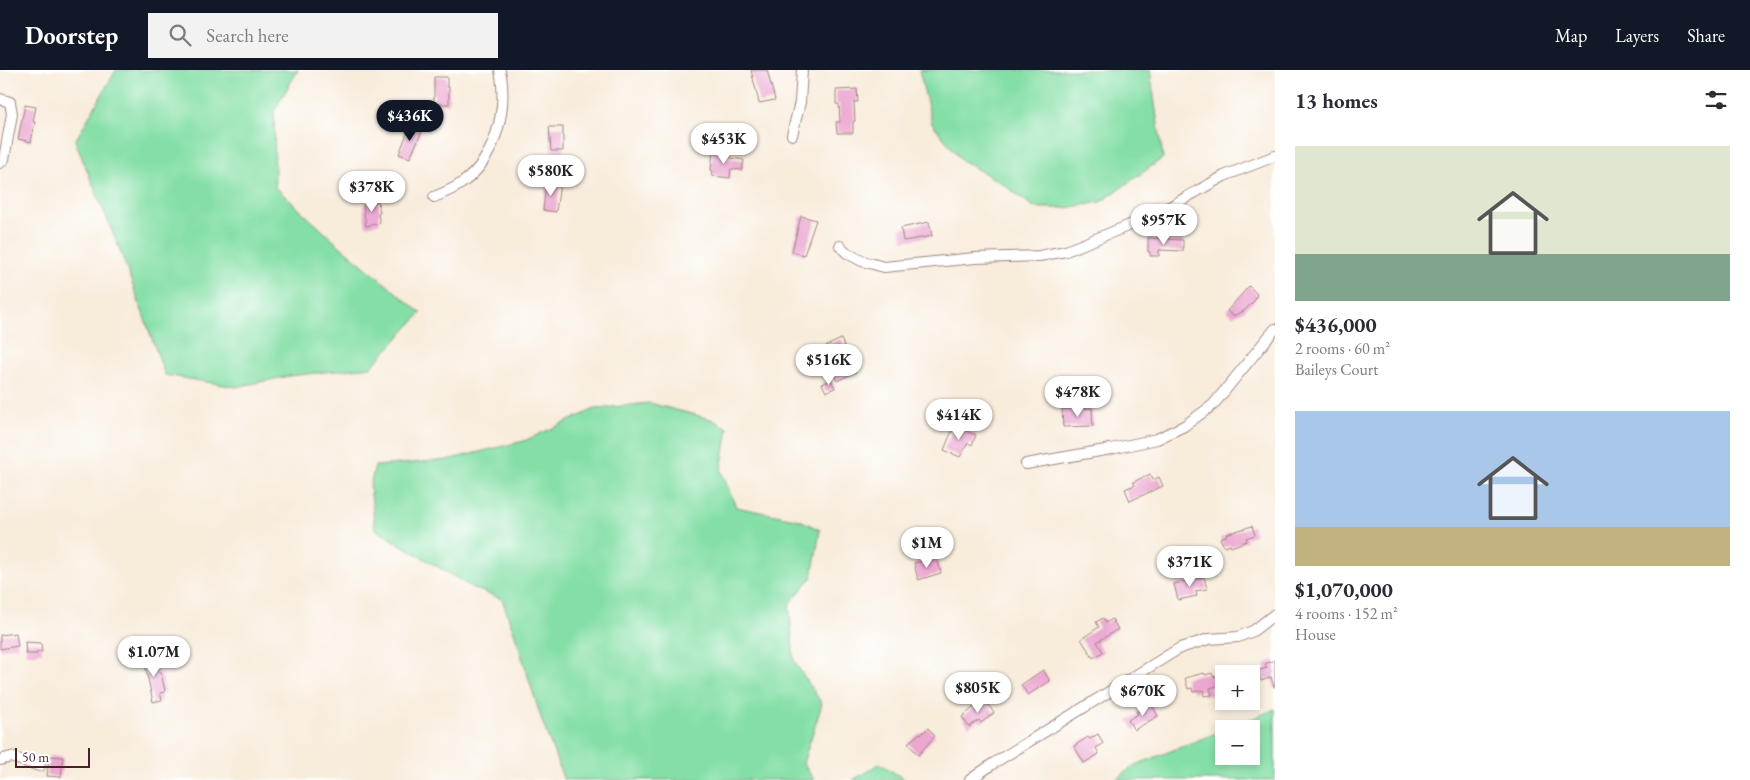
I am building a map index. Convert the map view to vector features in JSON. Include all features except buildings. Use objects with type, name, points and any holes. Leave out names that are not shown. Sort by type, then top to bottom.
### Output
[{"type":"street","points":[[434,197],[452,189],[469,178],[490,148],[499,127],[503,102],[504,86],[500,70]]},
{"type":"street","points":[[792,135],[800,102],[802,70]]},
{"type":"street","points":[[0,99],[10,102],[12,114],[4,159],[0,164]]},
{"type":"street","points":[[840,246],[847,253],[862,262],[884,267],[902,267],[975,258],[1039,256],[1066,251],[1157,214],[1224,176],[1275,156]]},
{"type":"street","points":[[1026,464],[1156,439],[1184,426],[1213,405],[1275,328]]},
{"type":"street","points":[[970,780],[994,763],[1180,648],[1209,639],[1238,637],[1253,631],[1275,614]]},
{"type":"street","points":[[0,760],[11,757],[40,766]]},
{"type":"green space","points":[[116,70],[298,70],[274,111],[275,187],[336,243],[421,313],[371,367],[289,376],[236,387],[165,375],[120,250],[75,141]]},
{"type":"green space","points":[[919,70],[1150,70],[1163,158],[1101,202],[1066,208],[1035,208],[1000,182],[961,160],[932,123]]},
{"type":"green space","points":[[649,403],[711,419],[728,428],[721,471],[736,507],[800,520],[820,530],[812,577],[789,604],[794,661],[822,704],[803,763],[814,780],[564,780],[542,721],[502,599],[473,588],[375,529],[370,486],[375,466],[447,460],[524,441],[595,409]]},
{"type":"green space","points":[[1275,709],[1275,780],[1116,780],[1133,766],[1215,734],[1215,765],[1260,765],[1260,720],[1249,720]]},
{"type":"green space","points":[[880,763],[905,780],[853,780]]}]
